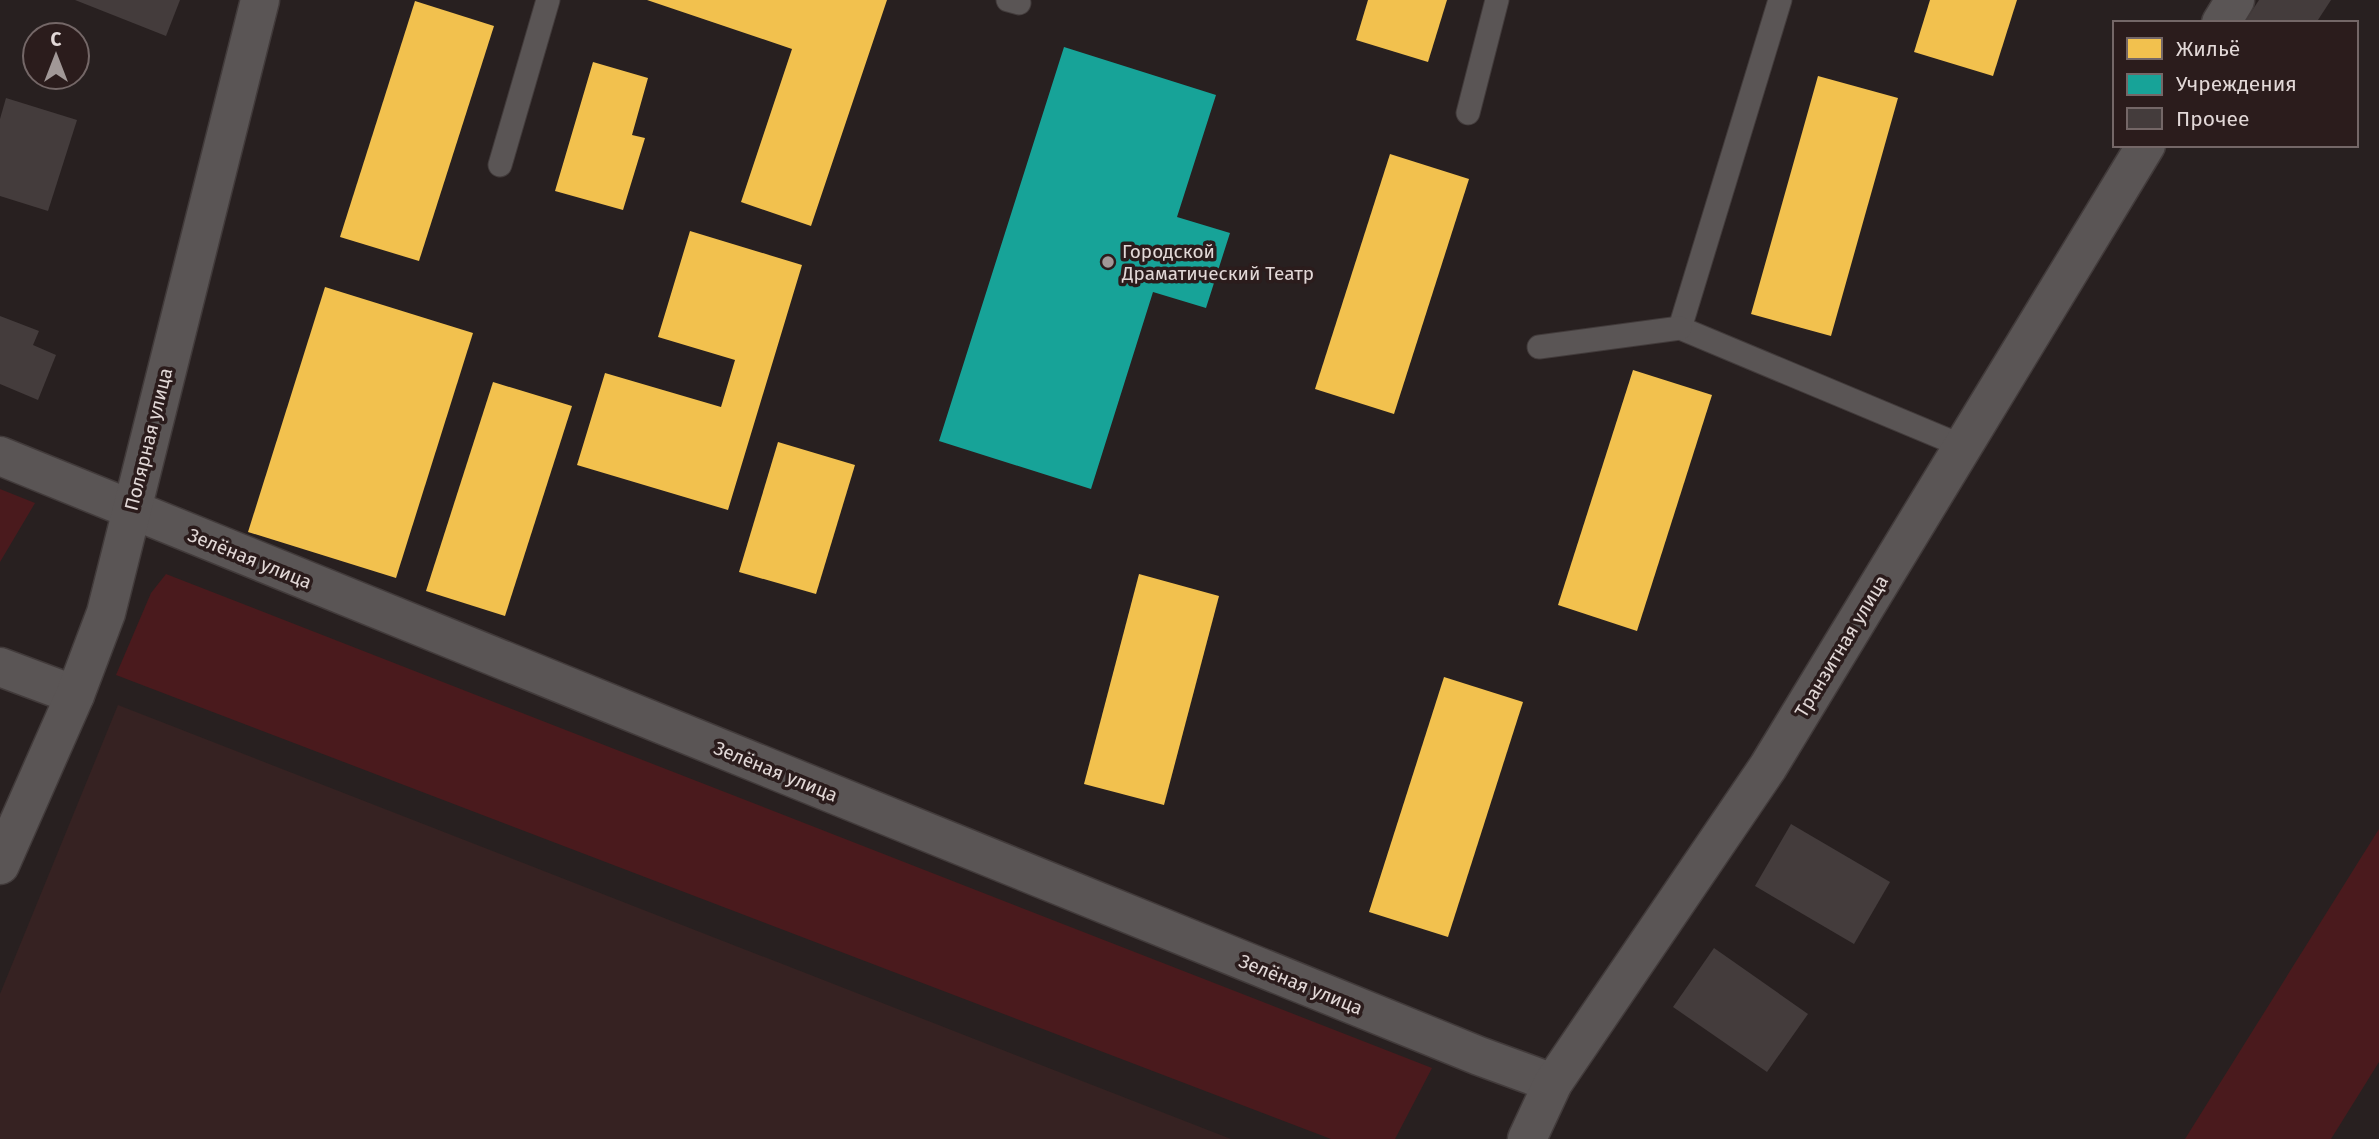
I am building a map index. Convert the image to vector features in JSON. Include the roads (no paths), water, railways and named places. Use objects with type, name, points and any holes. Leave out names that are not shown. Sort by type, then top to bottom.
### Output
[{"type":"street","name":"Полярная улица","points":[[0,865],[75,695],[106,613],[260,0]]},
{"type":"street","points":[[2222,21],[2235,0]]},
{"type":"street","name":"Транзитная улица","points":[[1527,1139],[1553,1083],[1768,767],[2145,147]]},
{"type":"street","name":"Зелёная улица","points":[[0,456],[1479,1056],[1553,1083]]},
{"type":"street","points":[[0,667],[75,695]]},
{"type":"lane","points":[[500,165],[548,0]]},
{"type":"lane","points":[[1468,113],[1497,0]]},
{"type":"lane","points":[[1680,328],[1780,0]]},
{"type":"lane","points":[[1539,347],[1680,328],[1962,446]]},
{"type":"place","name":"Городской Драматический Театр","points":[[1108,262]]}]
